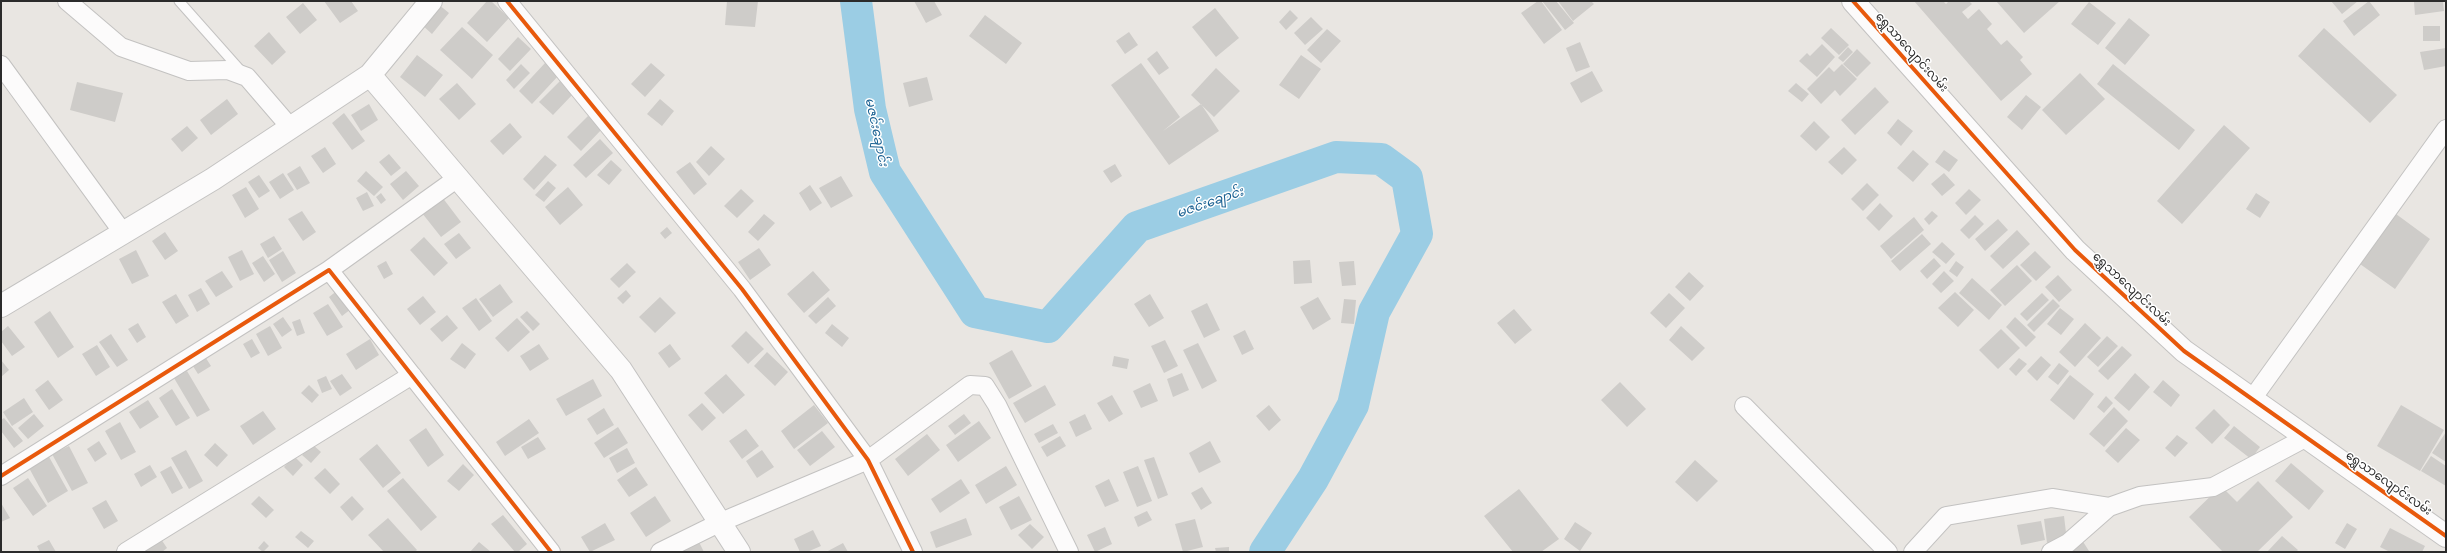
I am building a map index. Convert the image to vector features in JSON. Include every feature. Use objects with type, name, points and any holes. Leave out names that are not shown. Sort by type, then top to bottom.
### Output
[{"type":"street","points":[[67,1],[121,46],[189,71],[228,70],[247,77],[290,127]]},
{"type":"street","points":[[1,306],[124,234],[212,179],[370,75],[431,1]]},
{"type":"street","points":[[507,1],[742,289],[868,460],[913,552]]},
{"type":"street","name":"ရွှေသာလျောင်းလမ်း","points":[[1854,1],[2075,250],[2184,351],[2446,536]]},
{"type":"street","points":[[1,65],[124,234]]},
{"type":"street","points":[[370,75],[622,370],[739,552]]},
{"type":"street","points":[[2252,399],[2446,129]]},
{"type":"street","points":[[1,476],[328,270],[458,177]]},
{"type":"street","points":[[328,270],[551,552]]},
{"type":"street","points":[[126,552],[412,375]]},
{"type":"street","points":[[660,552],[721,522],[868,460],[970,384],[985,386],[997,406],[1069,552]]},
{"type":"street","points":[[1744,406],[1888,552]]},
{"type":"street","points":[[2051,552],[2068,543],[2109,507],[2140,496],[2213,487],[2307,437]]},
{"type":"street","points":[[1913,552],[1946,516],[2052,498],[2109,507]]},
{"type":"lane","points":[[179,1],[247,77]]},
{"type":"building","points":[[324,1],[351,1],[358,11],[340,23]]},
{"type":"building","points":[[487,1],[491,1],[509,18],[487,42],[467,23]]},
{"type":"building","points":[[727,1],[758,1],[755,27],[725,25]]},
{"type":"building","points":[[914,1],[934,1],[942,15],[926,23]]},
{"type":"building","points":[[1538,1],[1541,1],[1562,30],[1544,44],[1521,13]]},
{"type":"building","points":[[1542,1],[1556,1],[1574,23],[1565,30]]},
{"type":"building","points":[[1558,1],[1591,1],[1594,4],[1573,21]]},
{"type":"building","points":[[1914,1],[1943,1],[1946,4],[1949,1],[1969,1],[1972,4],[1962,12],[1968,19],[1979,9],[1992,24],[1987,29],[2001,45],[2007,40],[2023,57],[2020,60],[2032,74],[2001,101]]},
{"type":"building","points":[[1996,1],[2060,1],[2024,33]]},
{"type":"building","points":[[2331,1],[2358,1],[2342,14]]},
{"type":"building","points":[[2369,1],[2380,15],[2354,36],[2343,21]]},
{"type":"building","points":[[2443,1],[2444,11],[2415,15],[2414,2]]},
{"type":"building","points":[[2089,2],[2116,23],[2098,45],[2071,24]]},
{"type":"building","points":[[303,3],[317,20],[300,34],[286,17]]},
{"type":"building","points":[[438,4],[449,13],[432,34],[421,24]]},
{"type":"building","points":[[1215,8],[1239,38],[1216,57],[1192,27]]},
{"type":"building","points":[[1290,10],[1298,18],[1286,30],[1279,22]]},
{"type":"building","points":[[985,15],[1022,43],[1006,64],[969,36]]},
{"type":"building","points":[[1311,17],[1323,29],[1305,45],[1294,33]]},
{"type":"building","points":[[2129,18],[2150,35],[2125,65],[2105,48]]},
{"type":"building","points":[[2423,26],[2440,26],[2440,41],[2423,41]]},
{"type":"building","points":[[462,27],[493,55],[472,79],[440,50]]},
{"type":"building","points":[[1831,28],[1849,45],[1839,55],[1821,38]]},
{"type":"building","points":[[2324,28],[2397,95],[2370,123],[2298,56]]},
{"type":"building","points":[[1327,29],[1341,41],[1321,63],[1307,50]]},
{"type":"building","points":[[269,32],[286,52],[272,65],[254,46]]},
{"type":"building","points":[[1129,32],[1138,45],[1125,54],[1116,41]]},
{"type":"building","points":[[518,37],[531,49],[510,71],[498,59]]},
{"type":"building","points":[[1580,42],[1590,67],[1576,72],[1566,48]]},
{"type":"building","points":[[1822,44],[1835,57],[1817,77],[1799,61],[1807,53],[1810,56]]},
{"type":"building","points":[[1848,47],[1853,52],[1843,62],[1838,58]]},
{"type":"building","points":[[2446,48],[2446,66],[2424,70],[2420,52]]},
{"type":"building","points":[[1857,49],[1871,63],[1857,77],[1843,64]]},
{"type":"building","points":[[1157,51],[1169,68],[1159,75],[1147,59]]},
{"type":"building","points":[[417,55],[443,75],[425,97],[400,77]]},
{"type":"building","points":[[1301,55],[1321,69],[1299,99],[1279,85]]},
{"type":"building","points":[[545,63],[559,75],[532,104],[519,91]]},
{"type":"building","points":[[651,63],[665,75],[645,97],[631,84]]},
{"type":"building","points":[[1141,63],[1180,117],[1163,131],[1201,104],[1219,131],[1169,165],[1111,85]]},
{"type":"building","points":[[521,64],[530,73],[514,89],[506,80]]},
{"type":"building","points":[[1842,64],[1857,79],[1840,96],[1835,90],[1821,104],[1807,89],[1829,67],[1834,72]]},
{"type":"building","points":[[2113,64],[2195,130],[2179,150],[2097,84]]},
{"type":"building","points":[[1216,68],[1240,91],[1214,117],[1191,95]]},
{"type":"building","points":[[1592,71],[1603,91],[1581,103],[1570,83]]},
{"type":"building","points":[[2080,73],[2105,99],[2066,135],[2042,110]]},
{"type":"building","points":[[927,77],[933,100],[909,107],[903,83]]},
{"type":"building","points":[[560,81],[573,94],[553,115],[539,102]]},
{"type":"building","points":[[77,82],[123,93],[115,122],[70,110]]},
{"type":"building","points":[[457,83],[476,104],[459,120],[439,99]]},
{"type":"building","points":[[1796,83],[1809,94],[1802,102],[1788,91]]},
{"type":"building","points":[[1875,87],[1889,102],[1855,135],[1841,120]]},
{"type":"building","points":[[2026,95],[2041,107],[2022,130],[2007,117]]},
{"type":"building","points":[[227,99],[238,114],[211,135],[200,120]]},
{"type":"building","points":[[660,99],[674,111],[662,126],[647,114]]},
{"type":"building","points":[[369,104],[378,120],[361,131],[351,115]]},
{"type":"building","points":[[344,113],[365,141],[352,150],[332,123]]},
{"type":"building","points":[[588,116],[602,129],[581,151],[567,137]]},
{"type":"building","points":[[1898,119],[1913,131],[1901,146],[1887,133]]},
{"type":"building","points":[[1814,121],[1830,137],[1816,151],[1800,136]]},
{"type":"building","points":[[510,123],[522,137],[503,155],[490,141]]},
{"type":"building","points":[[2224,125],[2250,148],[2182,224],[2157,201]]},
{"type":"building","points":[[187,126],[198,138],[182,152],[171,139]]},
{"type":"building","points":[[600,139],[613,153],[586,178],[573,165]]},
{"type":"building","points":[[711,146],[725,159],[709,176],[696,162]]},
{"type":"building","points":[[325,147],[336,164],[323,173],[311,156]]},
{"type":"building","points":[[1844,147],[1857,160],[1842,175],[1828,162]]},
{"type":"building","points":[[1913,150],[1929,164],[1913,182],[1897,168]]},
{"type":"building","points":[[1944,150],[1958,160],[1949,172],[1935,162]]},
{"type":"building","points":[[389,154],[401,168],[391,176],[379,162]]},
{"type":"building","points":[[545,155],[557,165],[534,190],[523,179]]},
{"type":"building","points":[[611,160],[622,170],[609,185],[597,175]]},
{"type":"building","points":[[690,162],[707,184],[694,195],[676,172]]},
{"type":"building","points":[[1115,164],[1122,176],[1111,183],[1103,171]]},
{"type":"building","points":[[300,166],[310,183],[297,190],[287,174]]},
{"type":"building","points":[[366,171],[383,187],[374,196],[357,181]]},
{"type":"building","points":[[406,171],[419,186],[403,200],[390,184]]},
{"type":"building","points":[[283,173],[294,190],[280,199],[269,182]]},
{"type":"building","points":[[1944,173],[1955,185],[1942,196],[1931,184]]},
{"type":"building","points":[[259,175],[270,191],[259,198],[248,182]]},
{"type":"building","points":[[841,176],[853,196],[831,208],[819,188]]},
{"type":"building","points":[[548,181],[556,188],[544,202],[535,195]]},
{"type":"building","points":[[1867,183],[1879,195],[1863,211],[1851,199]]},
{"type":"building","points":[[810,185],[822,203],[810,211],[799,193]]},
{"type":"building","points":[[246,187],[259,209],[245,218],[232,195]]},
{"type":"building","points":[[568,187],[583,205],[560,225],[545,207]]},
{"type":"building","points":[[741,189],[754,201],[737,218],[724,206]]},
{"type":"building","points":[[1969,189],[1981,200],[1966,215],[1955,203]]},
{"type":"building","points":[[367,192],[374,206],[363,211],[356,198]]},
{"type":"building","points":[[381,193],[386,200],[381,204],[376,197]]},
{"type":"building","points":[[2256,193],[2270,202],[2260,218],[2246,209]]},
{"type":"building","points":[[442,197],[461,222],[441,237],[422,213]]},
{"type":"building","points":[[1880,203],[1893,216],[1879,231],[1866,218]]},
{"type":"building","points":[[302,211],[316,232],[303,241],[288,219]]},
{"type":"building","points":[[1932,211],[1938,216],[1929,225],[1924,219]]},
{"type":"building","points":[[764,214],[775,223],[758,241],[748,232]]},
{"type":"building","points":[[2396,214],[2430,239],[2395,289],[2360,264]]},
{"type":"building","points":[[1975,215],[1984,224],[1969,239],[1960,230]]},
{"type":"building","points":[[1914,217],[1924,230],[1891,259],[1880,246]]},
{"type":"building","points":[[1998,219],[2008,230],[1985,251],[1975,239]]},
{"type":"building","points":[[667,227],[672,233],[665,239],[660,233]]},
{"type":"building","points":[[2017,230],[2030,244],[2003,269],[1990,256]]},
{"type":"building","points":[[165,232],[178,251],[165,260],[152,241]]},
{"type":"building","points":[[459,233],[471,248],[456,259],[444,244]]},
{"type":"building","points":[[1922,234],[1931,244],[1900,271],[1891,261]]},
{"type":"building","points":[[274,236],[282,249],[268,258],[260,244]]},
{"type":"building","points":[[424,237],[448,263],[434,276],[410,250]]},
{"type":"building","points":[[1942,242],[1955,254],[1946,264],[1932,252]]},
{"type":"building","points":[[759,248],[771,265],[750,280],[738,262]]},
{"type":"building","points":[[136,250],[149,276],[132,284],[119,259]]},
{"type":"building","points":[[242,250],[254,274],[240,281],[228,257]]},
{"type":"building","points":[[283,251],[296,273],[282,282],[269,260]]},
{"type":"building","points":[[2035,251],[2051,267],[2036,281],[2020,265]]},
{"type":"building","points":[[263,256],[275,274],[264,282],[252,263]]},
{"type":"building","points":[[1934,258],[1941,266],[1927,279],[1920,271]]},
{"type":"building","points":[[1310,260],[1312,283],[1294,284],[1293,261]]},
{"type":"building","points":[[386,261],[393,274],[384,279],[377,266]]},
{"type":"building","points":[[1354,261],[1356,285],[1342,286],[1339,262]]},
{"type":"building","points":[[1956,261],[1964,267],[1957,277],[1949,271]]},
{"type":"building","points":[[627,263],[636,272],[619,288],[610,279]]},
{"type":"building","points":[[2017,265],[2032,281],[2005,306],[1990,290]]},
{"type":"building","points":[[222,271],[233,287],[216,297],[205,281]]},
{"type":"building","points":[[813,271],[830,290],[804,313],[787,294]]},
{"type":"building","points":[[1944,271],[1954,281],[1941,293],[1932,284]]},
{"type":"building","points":[[1689,272],[1704,286],[1690,301],[1675,287]]},
{"type":"building","points":[[2058,275],[2072,290],[2059,302],[2045,287]]},
{"type":"building","points":[[1972,278],[2002,305],[1989,320],[1959,293]]},
{"type":"building","points":[[500,284],[513,302],[493,317],[479,299]]},
{"type":"building","points":[[201,288],[210,304],[197,312],[188,295]]},
{"type":"building","points":[[338,290],[351,309],[342,316],[329,297]]},
{"type":"building","points":[[626,290],[631,296],[623,304],[617,298]]},
{"type":"building","points":[[1955,292],[1974,310],[1958,327],[1938,308]]},
{"type":"building","points":[[1669,293],[1685,308],[1666,328],[1650,313]]},
{"type":"building","points":[[2042,293],[2049,300],[2027,321],[2020,314]]},
{"type":"building","points":[[176,294],[189,316],[176,324],[162,302]]},
{"type":"building","points":[[1150,294],[1164,318],[1149,327],[1134,304]]},
{"type":"building","points":[[423,296],[436,312],[420,325],[407,309]]},
{"type":"building","points":[[660,297],[676,313],[655,333],[639,317]]},
{"type":"building","points":[[828,297],[836,306],[816,324],[808,316]]},
{"type":"building","points":[[1318,297],[1331,319],[1313,330],[1300,307]]},
{"type":"building","points":[[476,298],[492,321],[479,331],[462,308]]},
{"type":"building","points":[[1344,299],[1356,300],[1354,324],[1341,323]]},
{"type":"building","points":[[2053,299],[2060,306],[2034,332],[2027,325]]},
{"type":"building","points":[[1207,303],[1220,330],[1204,338],[1191,311]]},
{"type":"building","points":[[328,304],[343,327],[327,336],[313,313]]},
{"type":"building","points":[[2060,308],[2074,319],[2061,335],[2047,324]]},
{"type":"building","points":[[1514,309],[1532,330],[1515,344],[1497,323]]},
{"type":"building","points":[[50,311],[74,347],[58,358],[34,322]]},
{"type":"building","points":[[527,311],[540,324],[533,331],[520,317]]},
{"type":"building","points":[[447,315],[458,328],[442,342],[430,329]]},
{"type":"building","points":[[283,317],[292,330],[282,337],[273,324]]},
{"type":"building","points":[[2015,317],[2036,337],[2026,347],[2006,327]]},
{"type":"building","points":[[517,318],[530,332],[508,352],[495,338]]},
{"type":"building","points":[[300,319],[305,333],[297,336],[292,322]]},
{"type":"building","points":[[138,323],[146,337],[137,343],[128,329]]},
{"type":"building","points":[[2085,323],[2101,338],[2075,367],[2059,352]]},
{"type":"building","points":[[832,324],[849,338],[842,347],[825,333]]},
{"type":"building","points":[[8,326],[25,347],[12,356],[1,341],[1,332]]},
{"type":"building","points":[[270,326],[282,348],[268,356],[256,334]]},
{"type":"building","points":[[1681,326],[1705,348],[1692,361],[1669,340]]},
{"type":"building","points":[[2001,329],[2020,348],[1998,369],[1979,350]]},
{"type":"building","points":[[1245,330],[1254,349],[1242,355],[1233,336]]},
{"type":"building","points":[[746,331],[764,349],[748,364],[731,346]]},
{"type":"building","points":[[111,334],[128,360],[117,367],[99,342]]},
{"type":"building","points":[[2107,336],[2118,346],[2098,367],[2087,357]]},
{"type":"building","points":[[252,339],[260,353],[251,358],[243,344]]},
{"type":"building","points":[[370,339],[379,355],[356,370],[346,354]]},
{"type":"building","points":[[1165,340],[1178,366],[1164,373],[1151,346]]},
{"type":"building","points":[[462,343],[476,354],[465,369],[450,359]]},
{"type":"building","points":[[1198,343],[1217,381],[1202,389],[1183,350]]},
{"type":"building","points":[[539,344],[549,359],[530,371],[520,356]]},
{"type":"building","points":[[670,344],[681,359],[669,368],[658,353]]},
{"type":"building","points":[[97,345],[110,367],[96,376],[82,354]]},
{"type":"building","points":[[2122,346],[2132,355],[2108,380],[2098,371]]},
{"type":"building","points":[[1012,350],[1032,386],[1009,399],[989,363]]},
{"type":"building","points":[[767,352],[788,372],[775,386],[754,366]]},
{"type":"building","points":[[204,355],[211,366],[198,374],[191,363]]},
{"type":"building","points":[[1114,356],[1129,359],[1127,369],[1112,366]]},
{"type":"building","points":[[2041,356],[2051,365],[2037,381],[2027,371]]},
{"type":"building","points":[[2019,358],[2027,364],[2016,376],[2009,369]]},
{"type":"building","points":[[1,360],[9,370],[1,377]]},
{"type":"building","points":[[2059,363],[2069,371],[2058,385],[2048,377]]},
{"type":"building","points":[[187,371],[210,410],[197,417],[174,378]]},
{"type":"building","points":[[1182,373],[1189,390],[1173,397],[1167,379]]},
{"type":"building","points":[[2135,373],[2150,387],[2129,411],[2114,398]]},
{"type":"building","points":[[342,374],[352,388],[340,396],[330,381]]},
{"type":"building","points":[[726,374],[745,395],[723,414],[704,393]]},
{"type":"building","points":[[2070,375],[2094,394],[2074,420],[2050,400]]},
{"type":"building","points":[[326,376],[332,389],[322,393],[317,380]]},
{"type":"building","points":[[593,379],[602,396],[566,416],[556,399]]},
{"type":"building","points":[[48,380],[63,400],[49,410],[35,390]]},
{"type":"building","points":[[2163,380],[2180,395],[2171,407],[2153,392]]},
{"type":"building","points":[[1620,382],[1646,409],[1627,427],[1601,400]]},
{"type":"building","points":[[1150,383],[1158,401],[1141,408],[1133,391]]},
{"type":"building","points":[[309,385],[319,395],[312,403],[301,393]]},
{"type":"building","points":[[1045,385],[1056,405],[1025,423],[1013,403]]},
{"type":"building","points":[[172,389],[190,418],[176,426],[159,398]]},
{"type":"building","points":[[1112,395],[1123,414],[1109,422],[1097,403]]},
{"type":"building","points":[[2106,396],[2113,403],[2104,413],[2097,407]]},
{"type":"building","points":[[24,398],[33,412],[12,426],[3,412]]},
{"type":"building","points":[[148,400],[159,417],[140,429],[129,412]]},
{"type":"building","points":[[702,403],[716,418],[702,431],[688,415]]},
{"type":"building","points":[[814,405],[828,423],[794,449],[781,431]]},
{"type":"building","points":[[1269,405],[1281,420],[1269,431],[1256,416]]},
{"type":"building","points":[[2401,405],[2444,430],[2420,471],[2377,446]]},
{"type":"building","points":[[2114,407],[2128,421],[2104,447],[2089,434]]},
{"type":"building","points":[[604,408],[614,425],[597,435],[587,419]]},
{"type":"building","points":[[2214,409],[2230,425],[2212,444],[2195,428]]},
{"type":"building","points":[[263,411],[276,429],[253,445],[240,426]]},
{"type":"building","points":[[34,414],[44,426],[28,439],[18,428]]},
{"type":"building","points":[[964,414],[971,423],[955,435],[948,426]]},
{"type":"building","points":[[1085,414],[1092,429],[1076,437],[1069,422]]},
{"type":"building","points":[[4,418],[23,441],[14,448],[1,431],[1,420]]},
{"type":"building","points":[[529,419],[539,433],[505,456],[496,442]]},
{"type":"building","points":[[979,421],[991,438],[958,462],[946,445]]},
{"type":"building","points":[[120,422],[136,452],[121,460],[105,431]]},
{"type":"building","points":[[1053,424],[1058,433],[1039,443],[1034,434]]},
{"type":"building","points":[[2234,426],[2260,447],[2251,459],[2224,438]]},
{"type":"building","points":[[618,427],[628,443],[604,458],[594,443]]},
{"type":"building","points":[[426,428],[444,455],[428,467],[409,440]]},
{"type":"building","points":[[2126,428],[2140,440],[2118,463],[2105,451]]},
{"type":"building","points":[[746,429],[759,446],[742,459],[729,441]]},
{"type":"building","points":[[822,431],[835,447],[810,466],[797,450]]},
{"type":"building","points":[[2446,432],[2446,462],[2432,453]]},
{"type":"building","points":[[927,434],[940,450],[908,476],[895,459]]},
{"type":"building","points":[[2177,435],[2188,443],[2175,457],[2165,448]]},
{"type":"building","points":[[1060,436],[1066,446],[1047,457],[1041,447]]},
{"type":"building","points":[[538,437],[546,449],[528,459],[521,447]]},
{"type":"building","points":[[99,441],[107,454],[95,462],[87,449]]},
{"type":"building","points":[[1210,441],[1221,462],[1199,473],[1189,453]]},
{"type":"building","points":[[215,443],[228,455],[217,467],[204,455]]},
{"type":"building","points":[[312,444],[321,452],[311,463],[302,455]]},
{"type":"building","points":[[377,444],[401,473],[383,488],[359,459]]},
{"type":"building","points":[[69,446],[88,483],[72,491],[52,454]]},
{"type":"building","points":[[627,448],[635,463],[617,473],[609,458]]},
{"type":"building","points":[[186,450],[203,481],[189,489],[171,458]]},
{"type":"building","points":[[762,450],[774,467],[757,478],[746,461]]},
{"type":"building","points":[[48,455],[68,491],[48,503],[28,466]]},
{"type":"building","points":[[294,456],[303,465],[293,476],[284,467]]},
{"type":"building","points":[[2431,456],[2446,466],[2446,486],[2421,471]]},
{"type":"building","points":[[1154,457],[1168,495],[1158,499],[1144,460]]},
{"type":"building","points":[[1695,460],[1718,481],[1697,502],[1675,482]]},
{"type":"building","points":[[2291,463],[2324,491],[2309,510],[2275,481]]},
{"type":"building","points":[[463,464],[474,475],[459,491],[447,481]]},
{"type":"building","points":[[150,465],[157,477],[141,487],[134,474]]},
{"type":"building","points":[[171,466],[183,488],[172,494],[160,472]]},
{"type":"building","points":[[1006,466],[1017,485],[986,504],[975,485]]},
{"type":"building","points":[[1138,466],[1152,501],[1137,507],[1123,472]]},
{"type":"building","points":[[636,467],[648,485],[629,497],[617,480]]},
{"type":"building","points":[[325,468],[340,484],[330,494],[314,478]]},
{"type":"building","points":[[28,478],[47,506],[33,516],[13,488]]},
{"type":"building","points":[[403,478],[437,517],[421,531],[387,491]]},
{"type":"building","points":[[961,479],[970,493],[940,513],[931,499]]},
{"type":"building","points":[[1109,479],[1119,501],[1105,507],[1095,486]]},
{"type":"building","points":[[2258,481],[2293,517],[2257,552],[2223,552],[2189,517],[2221,486],[2237,502]]},
{"type":"building","points":[[1202,487],[1212,503],[1201,510],[1191,493]]},
{"type":"building","points":[[1519,489],[1559,539],[1541,552],[1513,552],[1484,516]]},
{"type":"building","points":[[259,496],[274,510],[266,518],[251,504]]},
{"type":"building","points":[[352,496],[364,509],[352,521],[340,507]]},
{"type":"building","points":[[655,496],[671,521],[646,537],[630,513]]},
{"type":"building","points":[[1019,496],[1032,520],[1011,530],[999,507]]},
{"type":"building","points":[[106,500],[118,521],[104,529],[92,508]]},
{"type":"building","points":[[1,503],[10,518],[1,522]]},
{"type":"building","points":[[1147,511],[1152,520],[1138,527],[1134,517]]},
{"type":"building","points":[[503,515],[527,544],[518,552],[515,552],[491,524]]},
{"type":"building","points":[[2064,516],[2067,541],[2047,543],[2044,519]]},
{"type":"building","points":[[388,518],[417,550],[415,552],[384,552],[368,535]]},
{"type":"building","points":[[966,518],[972,535],[936,548],[930,532]]},
{"type":"building","points":[[1195,519],[1203,547],[1183,552],[1175,524]]},
{"type":"building","points":[[2041,521],[2045,540],[2021,545],[2017,525]]},
{"type":"building","points":[[1575,522],[1592,533],[1580,551],[1564,539]]},
{"type":"building","points":[[605,523],[615,540],[590,552],[581,537]]},
{"type":"building","points":[[2347,523],[2357,529],[2345,549],[2335,543]]},
{"type":"building","points":[[1030,524],[1044,537],[1032,549],[1018,535]]},
{"type":"building","points":[[1105,527],[1112,544],[1095,552],[1087,535]]},
{"type":"building","points":[[2390,528],[2425,546],[2422,552],[2390,552],[2380,547]]},
{"type":"building","points":[[813,530],[821,546],[807,552],[800,552],[794,539]]},
{"type":"building","points":[[301,531],[314,541],[308,548],[295,537]]},
{"type":"building","points":[[2282,536],[2298,550],[2296,552],[2267,552]]},
{"type":"building","points":[[2080,537],[2089,551],[2057,552]]},
{"type":"building","points":[[161,539],[167,548],[162,552],[143,552]]},
{"type":"building","points":[[49,540],[56,552],[40,552],[37,546]]},
{"type":"building","points":[[698,540],[704,552],[673,552]]},
{"type":"building","points":[[264,541],[269,546],[263,552],[258,548]]},
{"type":"building","points":[[479,542],[491,552],[470,552]]},
{"type":"building","points":[[843,543],[848,552],[826,552]]},
{"type":"building","points":[[1229,547],[1229,552],[1216,552],[1215,548]]},
{"type":"waterway","name":"မဇင်းချောင်း","points":[[856,1],[870,109],[885,172],[975,312],[1048,327],[1137,227],[1336,157],[1381,159],[1407,178],[1417,234],[1374,312],[1353,405],[1313,479],[1265,552]]},
{"type":"cycle path","points":[[507,1],[742,289],[868,460],[913,552]]},
{"type":"cycle path","points":[[1853,1],[2075,250],[2184,351],[2446,536]]},
{"type":"cycle path","points":[[1,476],[329,270],[551,552]]}]
